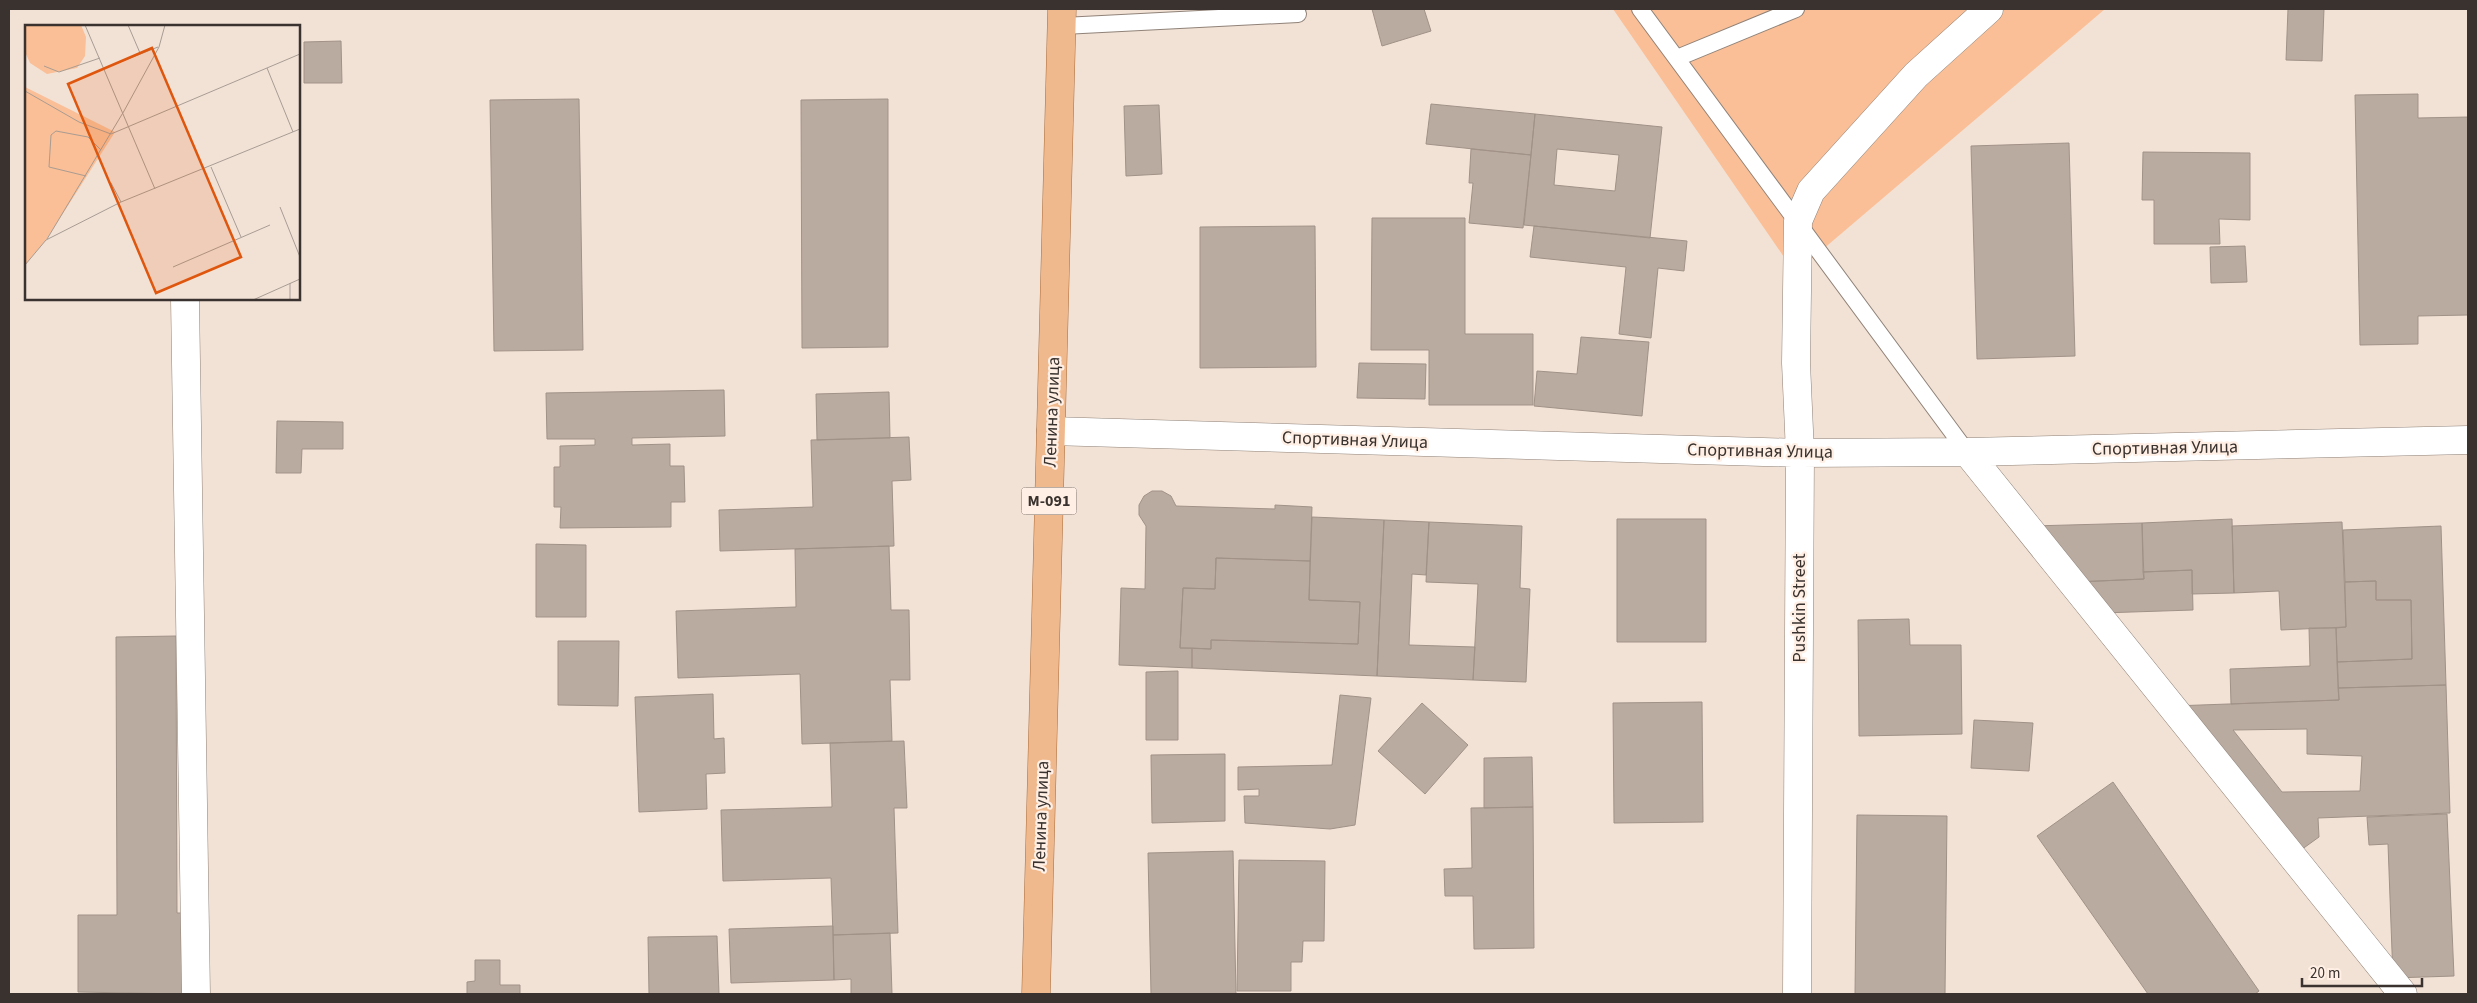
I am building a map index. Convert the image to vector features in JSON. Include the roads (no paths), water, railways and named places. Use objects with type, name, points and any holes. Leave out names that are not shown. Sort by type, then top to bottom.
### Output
[{"type":"main road","name":"Ленина улица","points":[[1036,994],[1062,18]]},
{"type":"street","points":[[1798,222],[1811,191],[1817,184],[1916,75],[1989,9]]},
{"type":"street","name":"Pushkin Street","points":[[1797,994],[1800,453],[1796,363],[1798,222]]},
{"type":"street","points":[[185,300],[196,994]]},
{"type":"street","name":"Спортивная Улица","points":[[1051,431],[1800,453],[1968,452],[2468,440]]},
{"type":"street","points":[[1968,452],[2403,994]]},
{"type":"lane","points":[[1640,9],[1968,452]]},
{"type":"lane","points":[[1677,58],[1796,9]]},
{"type":"lane","points":[[1062,18],[1298,14]]}]
